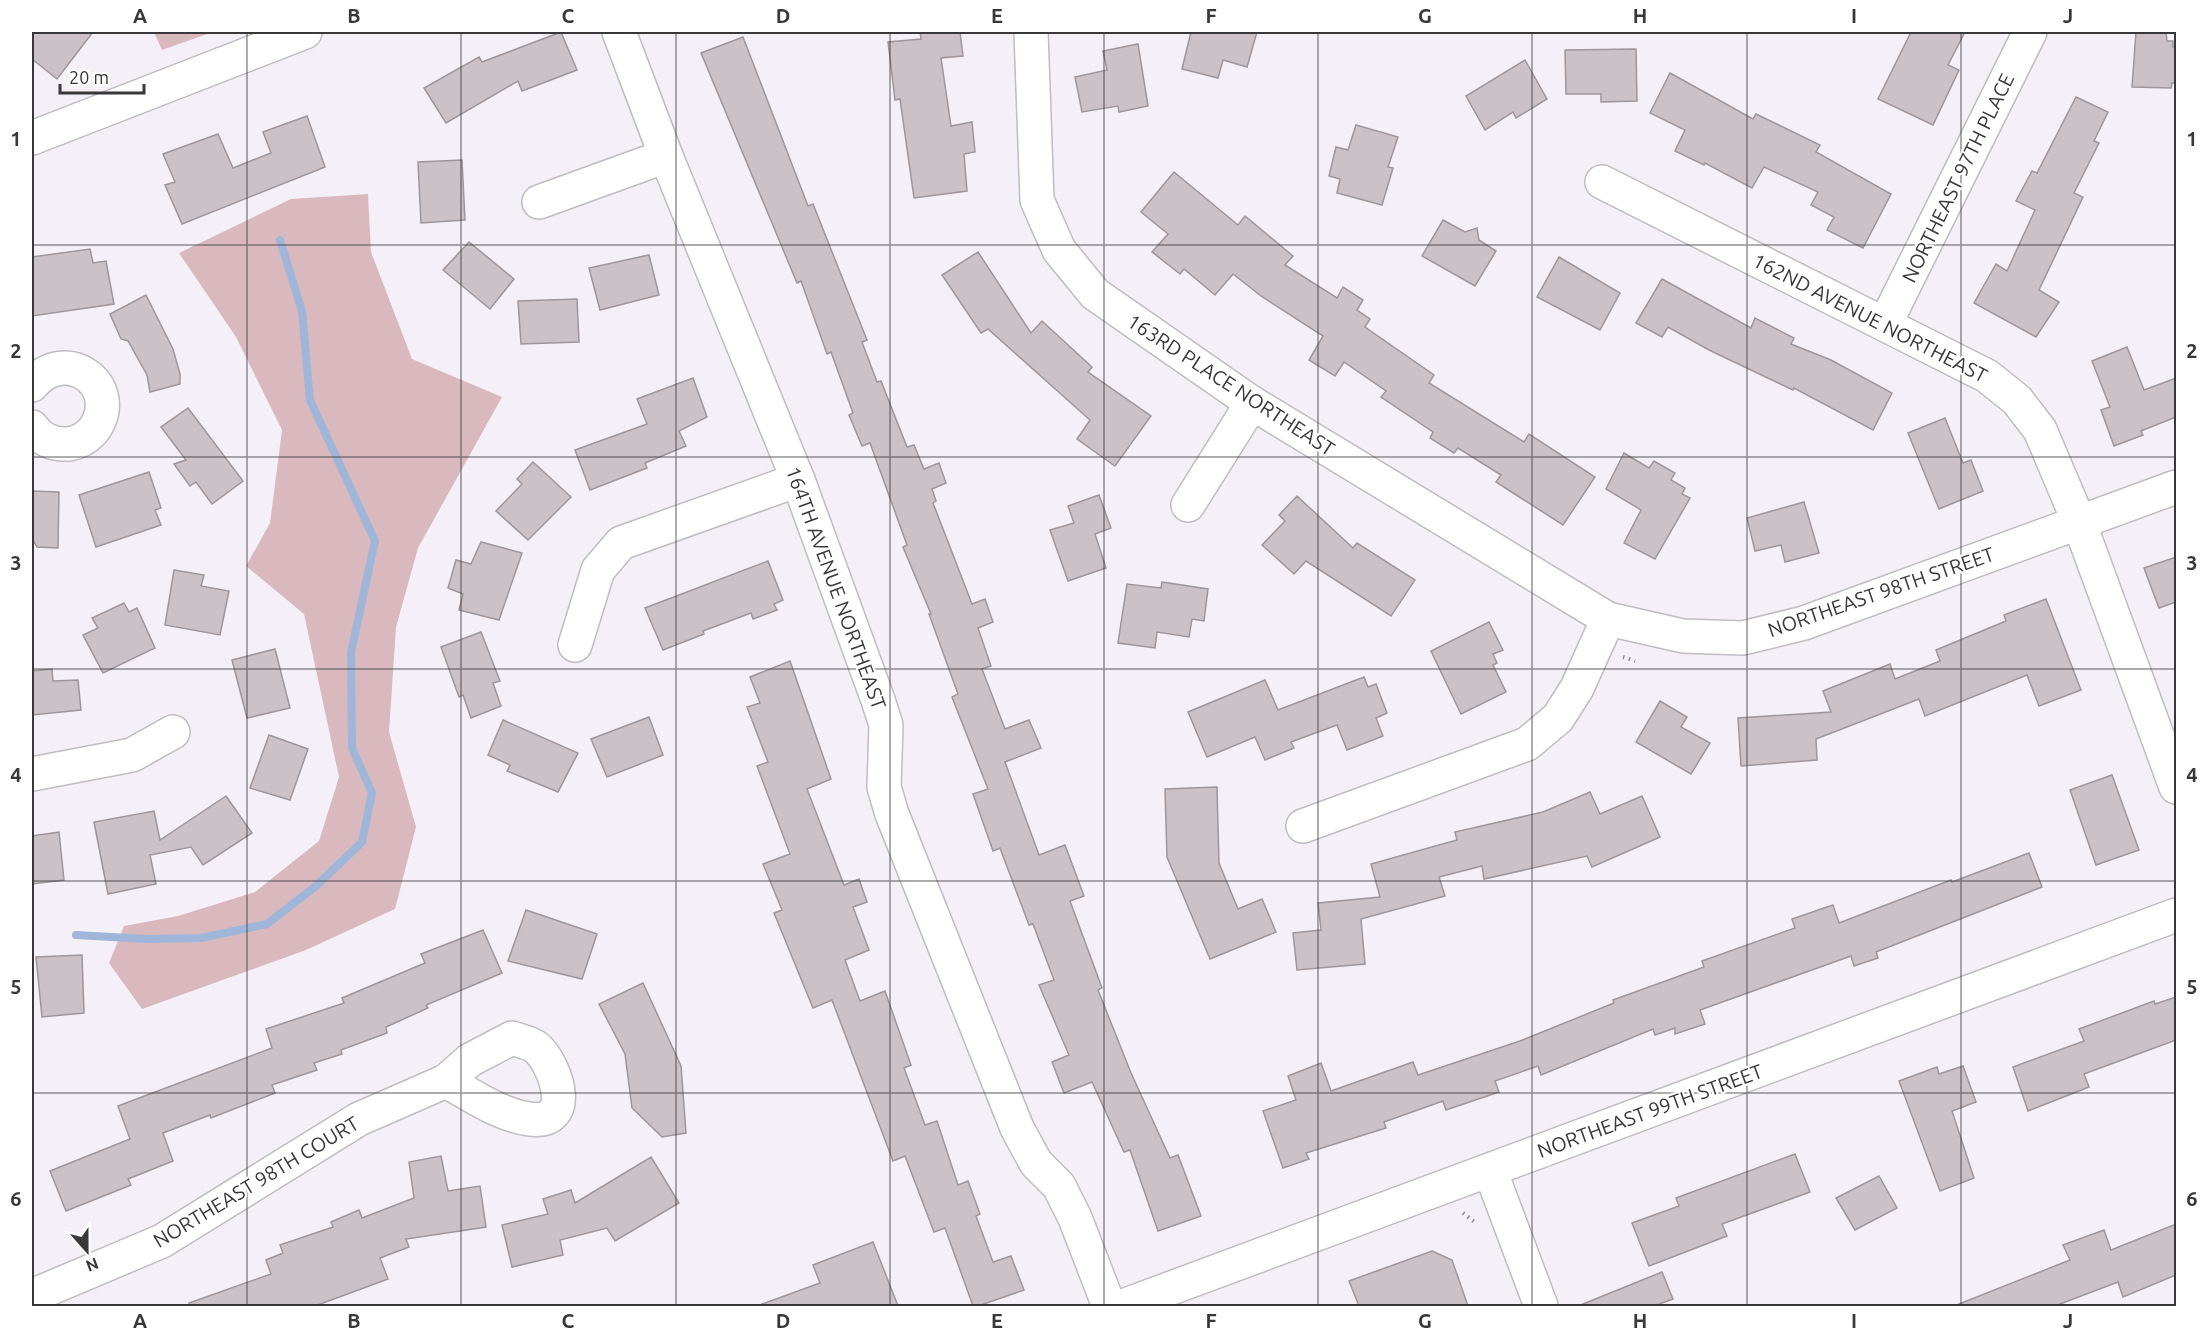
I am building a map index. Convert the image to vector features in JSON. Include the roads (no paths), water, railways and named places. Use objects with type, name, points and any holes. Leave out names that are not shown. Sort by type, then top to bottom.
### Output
[{"type":"street","points":[[32,138],[305,32]]},
{"type":"street","name":"164TH AVENUE NORTHEAST","points":[[619,32],[666,156],[798,480],[886,725],[884,787],[892,814],[1017,1128],[1036,1163],[1059,1186],[1075,1218],[1109,1306]]},
{"type":"street","name":"163RD PLACE NORTHEAST","points":[[1031,32],[1037,200],[1059,250],[1095,294],[1252,403],[1608,619]]},
{"type":"street","name":"NORTHEAST 97TH PLACE","points":[[1885,324],[2030,32]]},
{"type":"street","points":[[539,202],[666,156]]},
{"type":"street","name":"162ND AVENUE NORTHEAST","points":[[1602,182],[1987,376],[2017,400],[2040,430],[2079,522],[2176,787]]},
{"type":"street","points":[[32,385],[39,376],[50,370],[62,367],[75,369],[95,383],[102,407],[100,420],[93,431],[84,439],[71,444],[47,441],[32,427]]},
{"type":"street","points":[[1188,505],[1252,403]]},
{"type":"street","points":[[575,645],[598,570],[621,543],[798,480]]},
{"type":"street","name":"NORTHEAST 98TH STREET","points":[[1608,619],[1683,636],[1743,638],[1804,623],[2176,487]]},
{"type":"street","points":[[1303,826],[1527,744],[1558,718],[1577,688],[1608,619]]},
{"type":"street","points":[[32,774],[132,755],[173,732]]},
{"type":"street","name":"NORTHEAST 99TH STREET","points":[[1123,1306],[2176,915]]},
{"type":"street","name":"NORTHEAST 98TH COURT","points":[[32,1296],[162,1241],[359,1119],[446,1081]]},
{"type":"street","points":[[1490,1170],[1541,1306]]},
{"type":"waterway","points":[[76,935],[147,939],[201,938],[267,924],[316,886],[362,842],[372,793],[352,748],[351,652],[375,541],[310,400],[302,311],[280,240]]}]
